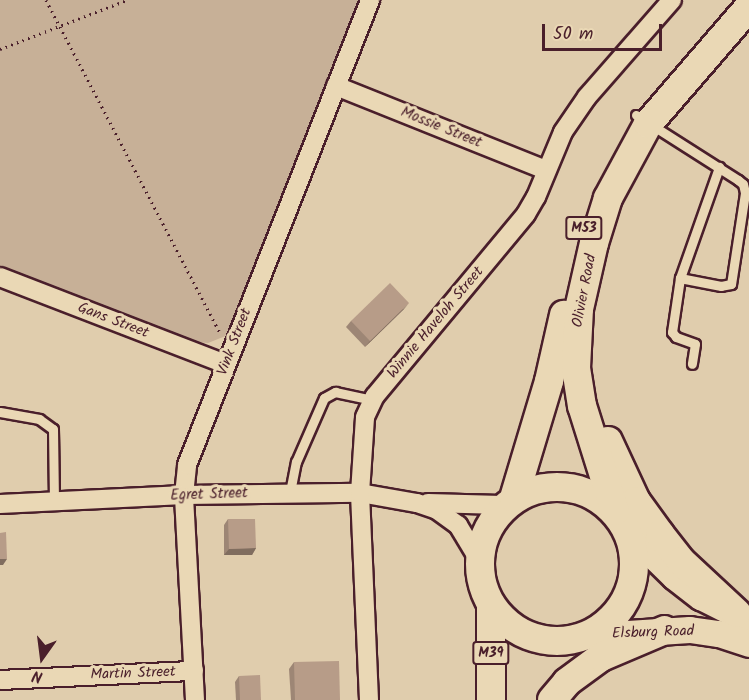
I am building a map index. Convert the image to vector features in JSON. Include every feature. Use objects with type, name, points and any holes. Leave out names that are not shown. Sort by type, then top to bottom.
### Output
[{"type":"main road","name":"Olivier Road","points":[[510,502],[549,381],[586,218],[613,153],[739,0]]},
{"type":"main road","name":"Olivier Road","points":[[622,522],[582,406],[576,368],[579,309],[594,243],[608,198],[642,119],[749,7]]},
{"type":"main road","points":[[594,243],[589,336],[597,402],[606,436],[636,501],[681,561],[744,630]]},
{"type":"main road","name":"M53","points":[[622,522],[635,555],[634,578],[627,599],[614,618],[583,637],[552,641],[528,636],[507,623],[491,605],[482,583],[479,560],[483,540],[492,521],[510,502],[539,488],[567,486],[593,494],[622,522],[675,577],[720,608],[744,630]]},
{"type":"main road","name":"M39","points":[[491,605],[491,700]]},
{"type":"main road","points":[[552,700],[567,682],[601,657],[665,630]]},
{"type":"main road","name":"Elsburg Road","points":[[583,637],[665,630],[744,630]]},
{"type":"main road","points":[[534,700],[583,637]]},
{"type":"street","name":"Vink Street","points":[[195,700],[184,495],[187,465],[370,0]]},
{"type":"street","name":"Winnie Haveloh Street","points":[[369,700],[360,493],[361,438],[365,417],[373,400],[525,214],[536,196],[563,132],[587,97],[672,0]]},
{"type":"street","name":"Mossie Street","points":[[336,86],[546,170]]},
{"type":"street","name":"Gans Street","points":[[0,277],[228,359]]},
{"type":"street","name":"Egret Street","points":[[0,504],[290,492],[360,493],[417,503]]},
{"type":"street","points":[[417,503],[510,502]]},
{"type":"street","points":[[417,503],[436,510],[458,525],[479,560]]},
{"type":"street","name":"Martin Street","points":[[0,680],[194,671]]},
{"type":"lane","points":[[642,119],[677,144],[719,166],[743,184],[745,193],[731,284],[721,286],[680,278]]},
{"type":"lane","points":[[692,364],[695,344],[676,337],[672,332],[680,278],[719,166]]},
{"type":"lane","points":[[290,492],[296,462],[324,398],[335,392],[373,400]]},
{"type":"lane","points":[[0,412],[39,419],[53,429],[54,501]]},
{"type":"path","points":[[46,0],[62,26],[228,359]]},
{"type":"path","points":[[0,49],[127,0]]},
{"type":"shaded area","points":[[0,0],[362,0],[235,328],[228,335],[208,343],[196,342],[0,265]]},
{"type":"building","points":[[390,283],[409,303],[370,341],[351,321]]},
{"type":"building","points":[[228,519],[255,519],[256,548],[229,549]]},
{"type":"building","points":[[6,532],[7,559],[0,559],[0,533]]},
{"type":"building","points":[[339,661],[340,700],[295,700],[294,662]]},
{"type":"building","points":[[260,675],[261,700],[240,700],[239,676]]}]
